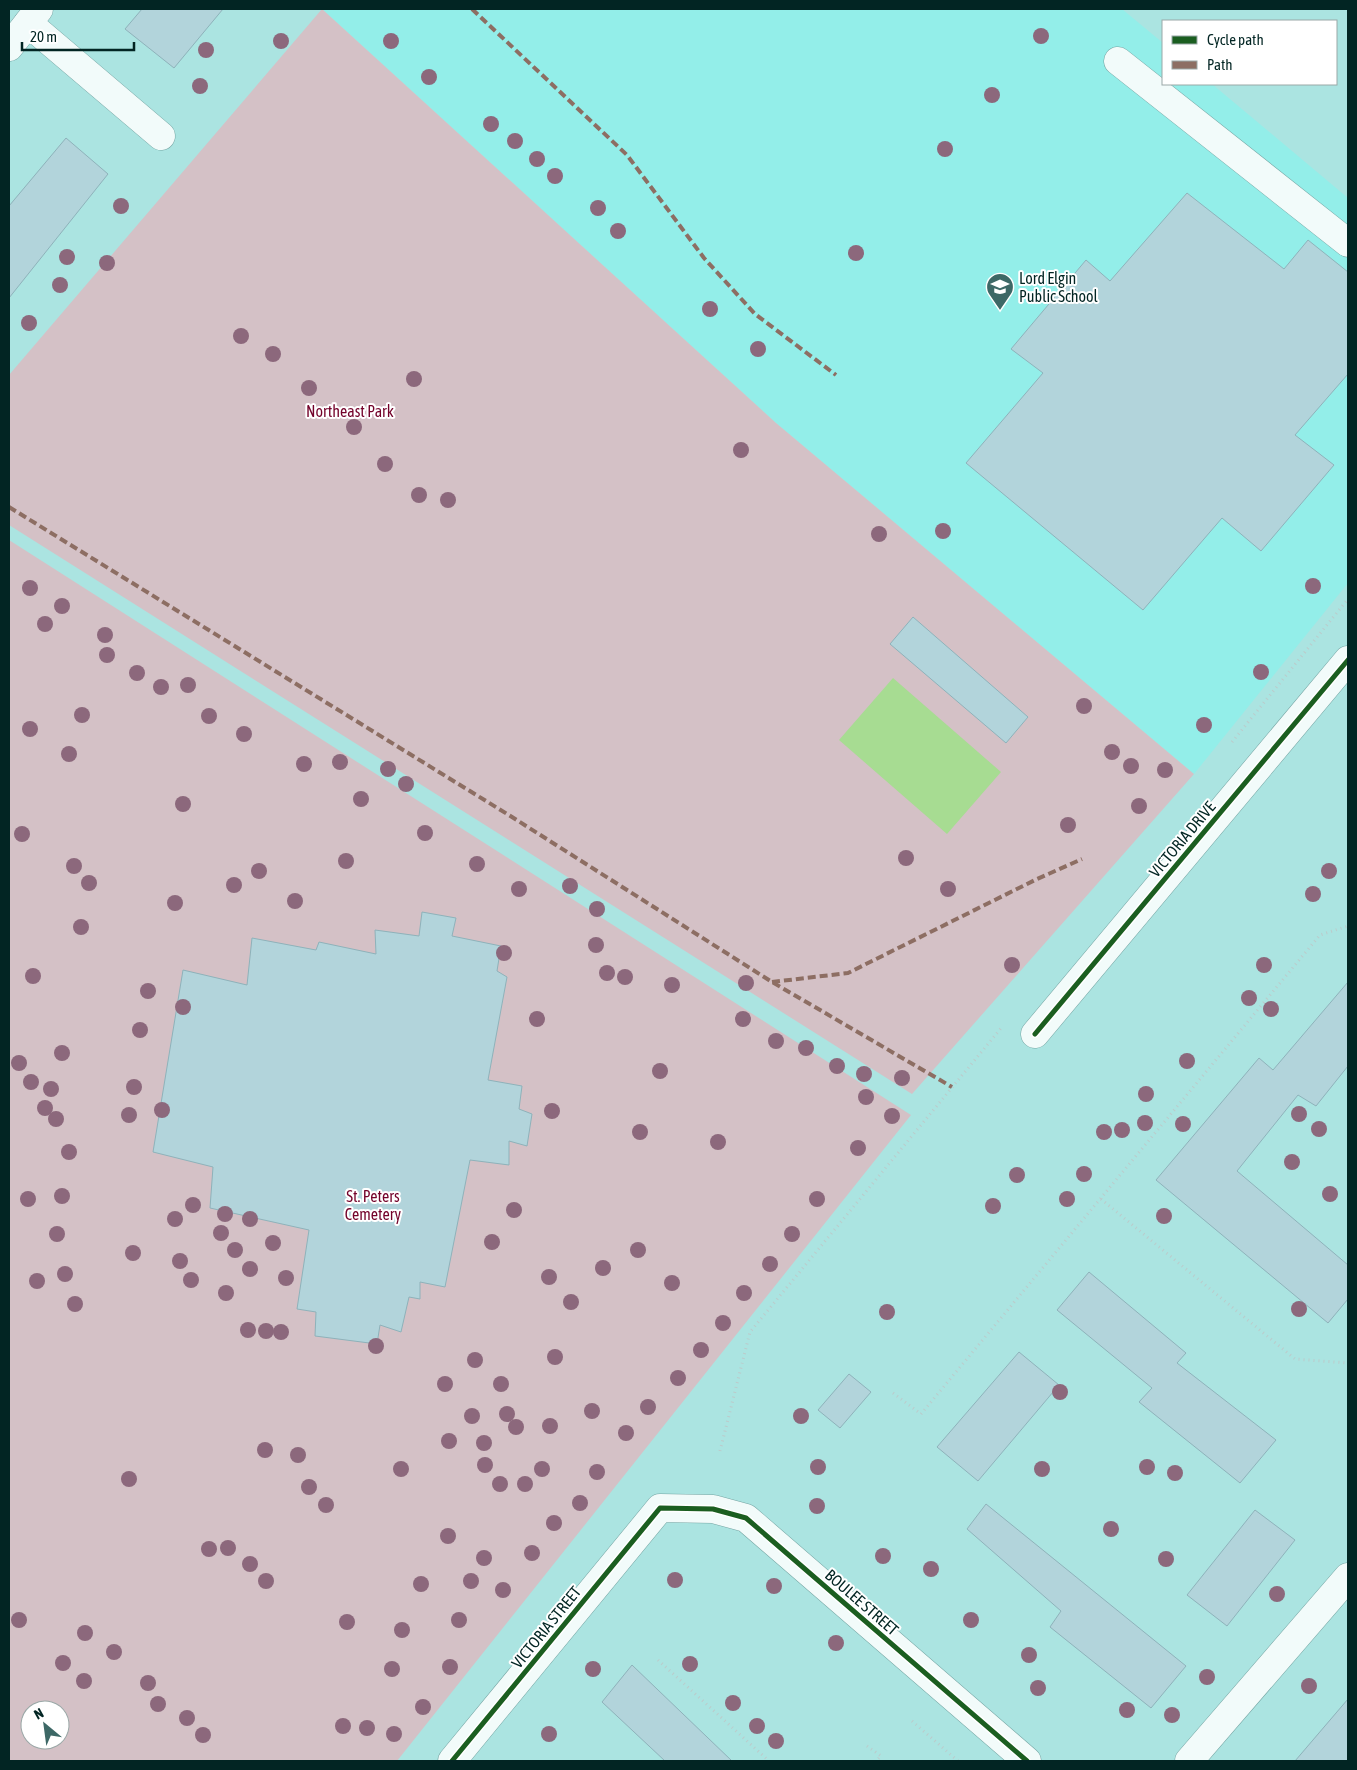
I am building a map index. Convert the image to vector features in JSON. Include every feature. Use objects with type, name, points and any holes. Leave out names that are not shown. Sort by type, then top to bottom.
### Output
[{"type":"street","points":[[9,47],[34,16],[162,136]]},
{"type":"street","points":[[1118,61],[1348,243]]},
{"type":"street","name":"VICTORIA DRIVE","points":[[1035,1034],[1348,660]]},
{"type":"street","name":"VICTORIA STREET","points":[[452,1761],[660,1508]]},
{"type":"street","name":"BOULEE STREET","points":[[660,1508],[713,1509],[746,1518],[1027,1761]]},
{"type":"street","points":[[1189,1761],[1348,1577]]},
{"type":"path","points":[[893,1393],[922,1414],[1320,935],[1348,926]]},
{"type":"path","points":[[1101,1199],[1295,1359],[1348,1364]]},
{"type":"path","points":[[658,1660],[769,1761]]},
{"type":"path","points":[[912,1721],[958,1761]]},
{"type":"path","points":[[867,1746],[881,1756],[876,1761]]},
{"type":"shaded area","name":"Lord Elgin Public School","points":[[322,9],[1122,9],[1162,42],[1162,85],[1213,85],[1348,198],[1348,583],[1194,774],[776,423]]},
{"type":"shaded area","points":[[893,678],[1001,772],[947,834],[839,740]]},
{"type":"green space","name":"Northeast Park","points":[[322,9],[776,423],[1194,774],[912,1094],[9,525],[9,375]]},
{"type":"green space","name":"St. Peters Cemetery","points":[[9,540],[911,1115],[397,1761],[9,1761]]},
{"type":"building","points":[[142,9],[223,9],[174,68],[125,29]]},
{"type":"building","points":[[66,138],[108,174],[9,298],[9,206]]},
{"type":"building","points":[[1187,193],[1284,269],[1308,240],[1348,272],[1348,374],[1295,435],[1334,465],[1261,551],[1222,518],[1143,610],[966,463],[1043,373],[1011,349],[1086,260],[1110,281]]},
{"type":"building","points":[[913,617],[1028,717],[1006,743],[890,644]]},
{"type":"building","points":[[422,912],[456,918],[452,936],[501,946],[497,971],[507,977],[488,1080],[522,1086],[519,1109],[532,1114],[527,1146],[509,1141],[509,1165],[470,1160],[445,1287],[420,1282],[420,1299],[409,1297],[401,1332],[380,1325],[377,1344],[315,1336],[316,1312],[297,1309],[309,1230],[210,1208],[213,1167],[153,1152],[183,970],[247,985],[252,938],[316,950],[319,942],[376,954],[375,930],[419,936]]},
{"type":"building","points":[[1348,982],[1348,1066],[1316,1106],[1298,1095],[1237,1171],[1348,1265],[1348,1299],[1328,1323],[1156,1180],[1259,1058],[1273,1070]]},
{"type":"building","points":[[1089,1272],[1186,1353],[1177,1363],[1276,1440],[1240,1483],[1139,1402],[1152,1388],[1057,1310]]},
{"type":"building","points":[[1019,1352],[1059,1385],[978,1481],[937,1447]]},
{"type":"building","points":[[849,1374],[871,1392],[840,1428],[818,1410]]},
{"type":"building","points":[[986,1504],[1186,1666],[1151,1708],[1050,1627],[1061,1611],[967,1529]]},
{"type":"building","points":[[1255,1510],[1295,1540],[1227,1626],[1187,1595]]},
{"type":"building","points":[[632,1665],[732,1761],[665,1761],[602,1702]]},
{"type":"building","points":[[1348,1699],[1348,1761],[1295,1761]]},
{"type":"marked path","points":[[472,9],[627,155],[704,258],[755,314],[836,375]]},
{"type":"marked path","points":[[9,507],[512,817],[772,982],[952,1087]]},
{"type":"marked path","points":[[772,982],[848,973],[1035,880],[1082,859]]},
{"type":"cycle path","points":[[1035,1034],[1348,660]]},
{"type":"cycle path","points":[[452,1761],[660,1508],[713,1509],[746,1518],[1027,1761]]},
{"type":"place","name":"Lord Elgin Public School","points":[[1000,311]]}]
